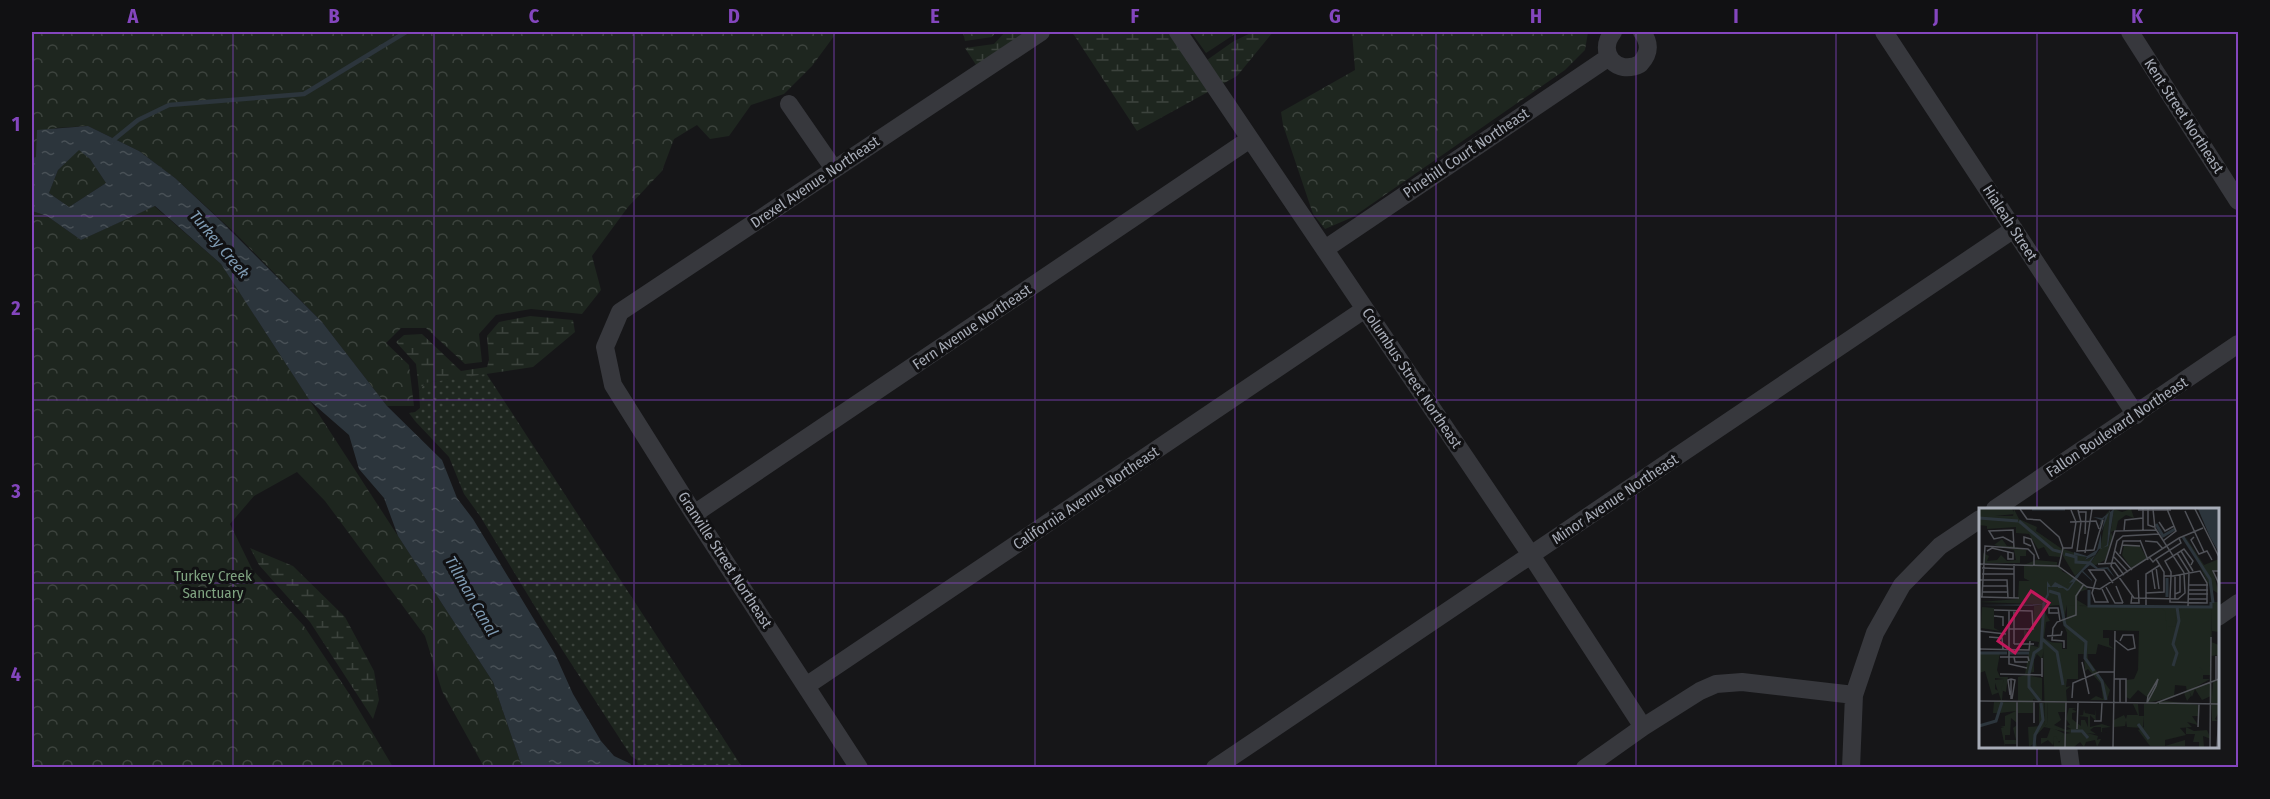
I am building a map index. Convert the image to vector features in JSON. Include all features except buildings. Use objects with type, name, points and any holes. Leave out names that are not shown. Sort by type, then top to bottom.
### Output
[{"type":"street","name":"Drexel Avenue Northeast","points":[[605,347],[620,312],[1041,32]]},
{"type":"street","name":"Columbus Street Northeast","points":[[1178,32],[1531,555],[1643,727]]},
{"type":"street","points":[[1613,32],[1606,44],[1609,57],[1614,63],[1627,68],[1641,64],[1648,52],[1646,38],[1642,32]]},
{"type":"street","name":"Hialeah Street","points":[[1884,32],[2136,415]]},
{"type":"street","name":"Kent Street Northeast","points":[[2130,32],[2238,201]]},
{"type":"street","name":"Pinehill Court Northeast","points":[[1325,249],[1609,57]]},
{"type":"street","points":[[789,104],[834,169]]},
{"type":"street","name":"Fern Avenue Northeast","points":[[694,514],[1250,139]]},
{"type":"street","name":"Minor Avenue Northeast","points":[[1215,768],[2014,229]]},
{"type":"street","name":"California Avenue Northeast","points":[[806,686],[1365,309]]},
{"type":"street","name":"Fallon Boulevard Northeast","points":[[1998,508],[2238,344]]},
{"type":"street","name":"Granville Street Northeast","points":[[605,347],[613,385],[859,768]]},
{"type":"street","points":[[1851,768],[1854,695],[1875,633],[1902,585],[1940,546],[1979,520]]},
{"type":"street","points":[[2219,616],[2238,603]]},
{"type":"street","points":[[1585,768],[1643,727],[1700,691],[1716,684],[1742,682],[1854,695]]},
{"type":"street","points":[[2068,748],[2071,768]]},
{"type":"green space","points":[[32,32],[837,32],[812,66],[784,94],[751,105],[729,136],[710,139],[697,125],[674,139],[662,171],[628,207],[592,256],[601,290],[582,314],[531,309],[496,315],[479,334],[482,362],[465,364],[426,328],[401,328],[386,343],[409,365],[414,406],[387,406],[322,322],[235,233],[175,178],[139,151],[88,126],[55,128],[36,157],[32,158]]},
{"type":"green space","points":[[963,32],[996,32],[992,37],[965,41]]},
{"type":"green space","points":[[1005,32],[1035,32],[978,68],[965,48],[994,44]]},
{"type":"green space","points":[[1072,32],[1182,32],[1207,60],[1234,41],[1253,32],[1273,32],[1237,76],[1137,131]]},
{"type":"green space","points":[[1191,32],[1238,32],[1206,53]]},
{"type":"green space","points":[[1352,32],[1588,32],[1585,50],[1565,70],[1353,217],[1325,229],[1313,214],[1283,125],[1281,112],[1355,70]]},
{"type":"green space","points":[[79,149],[90,159],[106,183],[69,207],[49,193],[58,170]]},
{"type":"green space","name":"Turkey Creek Sanctuary","points":[[154,206],[221,264],[493,682],[522,767],[484,767],[442,691],[425,636],[325,501],[297,472],[254,496],[230,524],[252,569],[304,626],[350,695],[393,767],[32,767],[32,211],[47,216],[81,240]]},
{"type":"green space","points":[[530,316],[573,320],[575,332],[533,367],[425,383],[419,391],[416,364],[396,342],[404,335],[422,334],[461,371],[487,367],[489,360],[487,336],[499,322]]},
{"type":"green space","points":[[486,373],[742,767],[638,767],[637,760],[631,756],[464,494],[449,457],[409,413],[420,408],[419,391],[425,383]]},
{"type":"green space","points":[[250,548],[293,566],[345,617],[374,671],[379,700],[373,719],[310,622],[259,565]]},
{"type":"water","points":[[88,126],[139,151],[175,178],[322,322],[387,406],[442,460],[457,498],[473,519],[555,654],[573,694],[601,741],[614,756],[631,764],[630,767],[522,767],[493,682],[398,536],[384,498],[359,469],[349,435],[310,401],[221,264],[155,206],[81,240],[47,216],[32,211],[32,158],[36,157],[37,130]],"holes":[[[79,150],[90,159],[106,183],[69,207],[49,193],[58,170]]]},
{"type":"waterway","points":[[111,142],[138,120],[169,105],[304,94],[406,32]]},
{"type":"water label","name":"Turkey Creek","points":[[220,244]]},
{"type":"water label","name":"Tillman Canal","points":[[472,596]]}]
